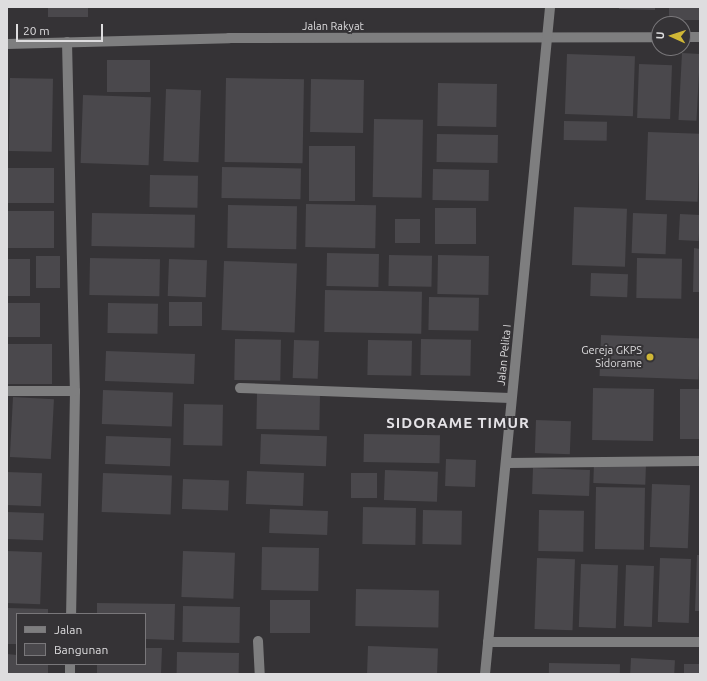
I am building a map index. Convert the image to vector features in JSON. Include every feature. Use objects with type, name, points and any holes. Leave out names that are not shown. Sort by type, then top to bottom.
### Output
[{"type":"street","name":"Jalan Pelita I","points":[[484,674],[550,7]]},
{"type":"street","name":"Jalan Rakyat","points":[[7,44],[229,38],[651,38]]},
{"type":"street","points":[[67,42],[75,391],[71,613]]},
{"type":"street","points":[[240,388],[512,398]]},
{"type":"street","points":[[7,391],[75,391]]},
{"type":"street","points":[[506,463],[700,461]]},
{"type":"street","points":[[258,641],[260,674]]},
{"type":"street","points":[[488,642],[700,642]]},
{"type":"building","points":[[48,7],[88,7],[88,17],[48,17]]},
{"type":"building","points":[[619,7],[655,7],[655,10],[619,9]]},
{"type":"building","points":[[669,7],[700,7],[700,20],[691,20],[691,16],[669,16]]},
{"type":"building","points":[[691,53],[700,54],[696,121],[678,120],[682,56],[691,56]]},
{"type":"building","points":[[567,54],[635,56],[633,116],[565,114]]},
{"type":"building","points":[[107,60],[150,60],[150,92],[107,92]]},
{"type":"building","points":[[639,64],[672,65],[670,119],[637,118]]},
{"type":"building","points":[[10,78],[53,79],[52,152],[9,151]]},
{"type":"building","points":[[226,78],[304,79],[303,163],[225,162]]},
{"type":"building","points":[[311,79],[364,80],[363,133],[310,132]]},
{"type":"building","points":[[438,83],[497,84],[496,127],[437,126]]},
{"type":"building","points":[[166,89],[201,90],[198,162],[163,161]]},
{"type":"building","points":[[83,95],[151,97],[149,165],[81,163]]},
{"type":"building","points":[[374,119],[423,120],[422,198],[373,197]]},
{"type":"building","points":[[564,121],[607,122],[607,141],[564,140]]},
{"type":"building","points":[[648,132],[700,134],[698,202],[646,200]]},
{"type":"building","points":[[437,134],[498,135],[498,163],[437,162]]},
{"type":"building","points":[[309,146],[355,146],[355,201],[309,201]]},
{"type":"building","points":[[222,167],[301,168],[300,199],[221,198]]},
{"type":"building","points":[[7,168],[54,168],[54,203],[7,203]]},
{"type":"building","points":[[433,169],[489,170],[488,201],[432,200]]},
{"type":"building","points":[[150,175],[198,176],[197,208],[149,207]]},
{"type":"building","points":[[306,204],[376,205],[375,248],[305,247]]},
{"type":"building","points":[[228,205],[297,206],[296,249],[227,248]]},
{"type":"building","points":[[574,207],[627,209],[625,267],[572,265]]},
{"type":"building","points":[[435,208],[476,208],[476,244],[435,244]]},
{"type":"building","points":[[7,211],[54,211],[54,248],[7,248]]},
{"type":"building","points":[[92,213],[195,215],[194,248],[91,246]]},
{"type":"building","points":[[633,213],[667,214],[666,254],[632,253]]},
{"type":"building","points":[[680,214],[700,215],[699,241],[679,240]]},
{"type":"building","points":[[395,219],[420,219],[420,243],[395,243]]},
{"type":"building","points":[[694,248],[700,249],[700,292],[693,292]]},
{"type":"building","points":[[327,253],[379,254],[378,287],[326,286]]},
{"type":"building","points":[[389,255],[432,256],[431,287],[388,286]]},
{"type":"building","points":[[438,255],[489,256],[488,295],[437,294]]},
{"type":"building","points":[[36,256],[60,256],[60,288],[36,288]]},
{"type":"building","points":[[90,258],[160,259],[159,296],[89,295]]},
{"type":"building","points":[[637,258],[682,259],[681,299],[636,298]]},
{"type":"building","points":[[7,259],[30,259],[30,296],[7,296]]},
{"type":"building","points":[[169,259],[207,260],[206,297],[168,296]]},
{"type":"building","points":[[224,261],[297,264],[295,333],[222,330]]},
{"type":"building","points":[[591,273],[628,274],[627,297],[590,296]]},
{"type":"building","points":[[325,290],[422,292],[421,334],[324,332]]},
{"type":"building","points":[[429,297],[479,298],[478,331],[428,330]]},
{"type":"building","points":[[169,302],[202,302],[202,326],[169,326]]},
{"type":"building","points":[[7,303],[40,303],[40,337],[7,337]]},
{"type":"building","points":[[108,303],[158,304],[157,334],[107,333]]},
{"type":"building","name":"Gereja GKPS Sidorame","points":[[601,335],[700,338],[699,379],[600,376]]},
{"type":"building","points":[[235,339],[281,340],[280,381],[234,380]]},
{"type":"building","points":[[421,339],[471,340],[470,376],[420,375]]},
{"type":"building","points":[[294,340],[319,341],[318,379],[293,378]]},
{"type":"building","points":[[368,340],[412,341],[411,376],[367,375]]},
{"type":"building","points":[[7,344],[52,344],[52,384],[7,384]]},
{"type":"building","points":[[106,351],[195,354],[194,384],[105,381]]},
{"type":"building","points":[[593,388],[654,389],[653,441],[592,440]]},
{"type":"building","points":[[680,389],[700,389],[700,439],[680,439]]},
{"type":"building","points":[[103,390],[173,392],[172,426],[102,424]]},
{"type":"building","points":[[257,393],[320,394],[319,430],[256,429]]},
{"type":"building","points":[[13,397],[54,399],[51,459],[10,457]]},
{"type":"building","points":[[184,404],[223,405],[222,446],[183,445]]},
{"type":"building","points":[[536,420],[571,421],[570,454],[535,453]]},
{"type":"building","points":[[261,434],[327,436],[326,466],[260,464]]},
{"type":"building","points":[[364,434],[440,435],[439,463],[364,462]]},
{"type":"building","points":[[106,436],[171,438],[170,466],[105,464]]},
{"type":"building","points":[[446,459],[476,460],[475,487],[445,486]]},
{"type":"building","points":[[594,463],[646,465],[645,485],[593,483]]},
{"type":"building","points":[[533,468],[590,470],[589,496],[532,494]]},
{"type":"building","points":[[385,470],[438,472],[437,502],[384,500]]},
{"type":"building","points":[[247,471],[304,473],[303,506],[246,504]]},
{"type":"building","points":[[7,472],[42,473],[41,506],[7,505]]},
{"type":"building","points":[[103,473],[172,475],[171,514],[102,512]]},
{"type":"building","points":[[351,473],[377,473],[377,498],[351,498]]},
{"type":"building","points":[[183,479],[229,481],[228,511],[182,509]]},
{"type":"building","points":[[652,484],[690,485],[688,548],[650,547]]},
{"type":"building","points":[[596,487],[645,488],[644,550],[595,549]]},
{"type":"building","points":[[363,507],[416,508],[415,545],[362,544]]},
{"type":"building","points":[[270,509],[328,511],[327,535],[269,533]]},
{"type":"building","points":[[423,510],[462,511],[461,545],[422,544]]},
{"type":"building","points":[[539,510],[584,511],[583,552],[538,551]]},
{"type":"building","points":[[7,512],[44,513],[43,540],[7,539]]},
{"type":"building","points":[[262,547],[319,548],[318,591],[261,590]]},
{"type":"building","points":[[7,551],[42,552],[40,604],[7,603]]},
{"type":"building","points":[[183,551],[235,553],[233,599],[181,597]]},
{"type":"building","points":[[697,555],[700,555],[700,611],[695,611]]},
{"type":"building","points":[[537,558],[575,559],[572,630],[535,629]]},
{"type":"building","points":[[660,558],[691,559],[689,623],[658,622]]},
{"type":"building","points":[[581,564],[618,565],[616,628],[579,627]]},
{"type":"building","points":[[626,565],[654,566],[652,627],[624,626]]},
{"type":"building","points":[[356,589],[439,590],[438,627],[355,626]]},
{"type":"building","points":[[270,600],[310,600],[310,633],[270,633]]},
{"type":"building","points":[[97,603],[175,604],[174,640],[146,639],[146,613],[97,613]]},
{"type":"building","points":[[183,606],[240,607],[239,643],[182,642]]},
{"type":"building","points":[[7,608],[48,609],[48,613],[16,613],[16,644],[7,644]]},
{"type":"building","points":[[368,646],[438,648],[437,674],[367,674]]},
{"type":"building","points":[[146,648],[162,648],[161,674],[97,673],[97,665],[146,665]]},
{"type":"building","points":[[177,652],[239,653],[239,674],[177,674]]},
{"type":"building","points":[[7,654],[16,655],[16,665],[48,665],[48,674],[7,674]]},
{"type":"building","points":[[631,658],[675,660],[674,674],[630,674]]},
{"type":"building","points":[[549,663],[620,664],[620,674],[549,674]]},
{"type":"building","points":[[684,664],[700,664],[700,674],[684,674]]},
{"type":"place","name":"Gereja GKPS Sidorame","points":[[650,357]]},
{"type":"district","name":"SIDORAME TIMUR","points":[[458,423]]}]
